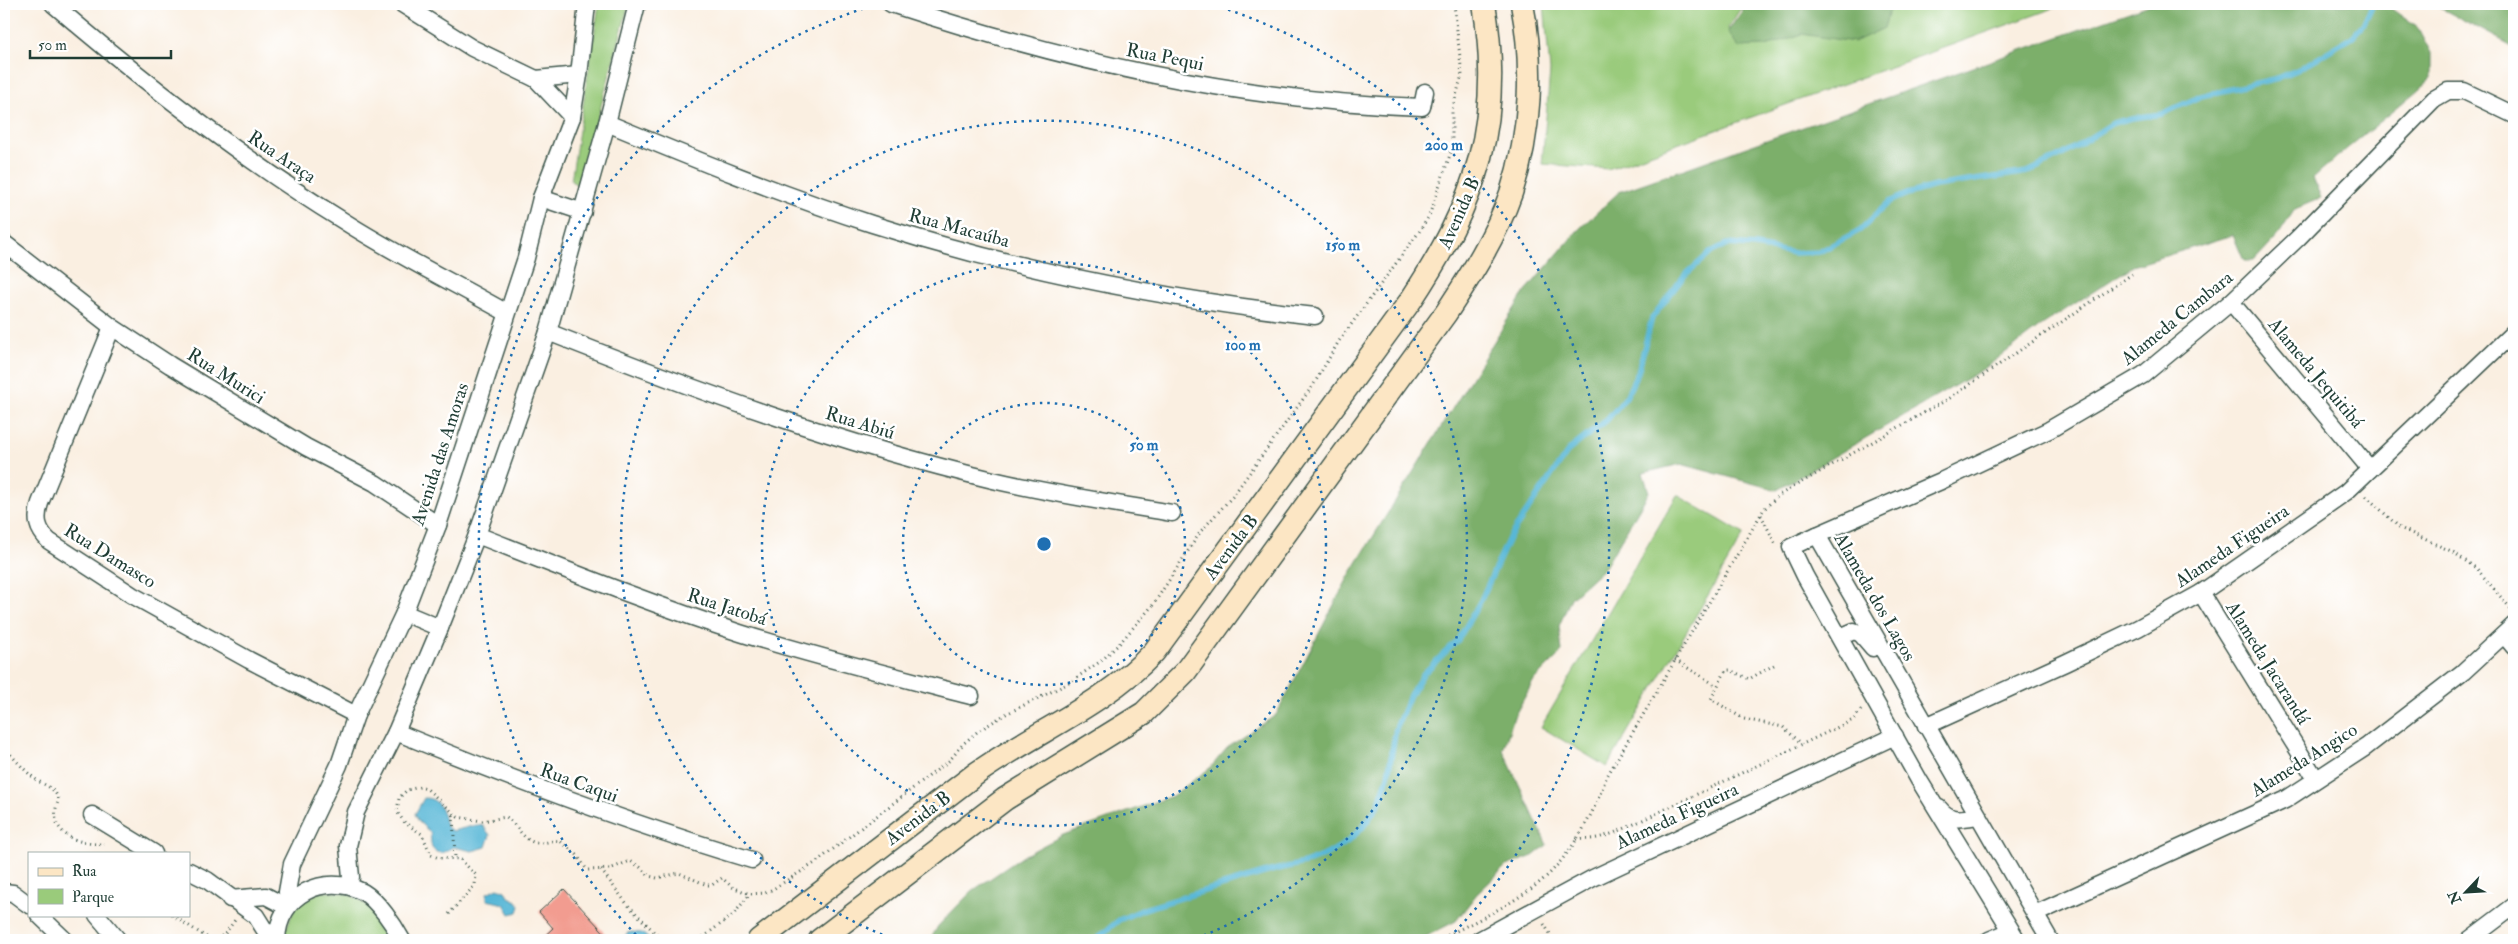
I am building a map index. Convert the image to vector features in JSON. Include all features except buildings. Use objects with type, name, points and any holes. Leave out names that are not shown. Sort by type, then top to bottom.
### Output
[{"type":"street","name":"Rua Araça","points":[[54,4],[158,91],[283,183],[390,249],[507,313]]},
{"type":"street","points":[[402,4],[472,48],[536,79],[572,117]]},
{"type":"street","name":"Avenida das Amoras","points":[[288,905],[288,879],[292,864],[339,765],[356,715],[404,613],[438,525],[526,258],[540,198],[572,117],[587,4]]},
{"type":"street","points":[[349,886],[351,877],[348,846],[356,812],[396,732],[440,628],[477,535],[548,332],[583,212],[637,4]]},
{"type":"street","name":"Rua Pequi","points":[[891,4],[1100,65],[1236,90],[1342,103],[1422,108],[1425,92]]},
{"type":"street","name":"Avenida B","points":[[760,940],[977,773],[1009,751],[1114,689],[1134,673],[1154,652],[1411,300],[1442,254],[1474,181],[1488,120],[1491,71],[1489,31],[1484,4]]},
{"type":"street","name":"Avenida B","points":[[820,940],[1005,799],[1144,713],[1185,672],[1440,322],[1476,269],[1511,192],[1527,114],[1529,69],[1526,26],[1522,4]]},
{"type":"street","points":[[536,79],[579,75]]},
{"type":"street","name":"Alameda Cambara","points":[[1817,535],[1941,481],[2049,430],[2143,375],[2231,302],[2298,238],[2434,99],[2448,91],[2464,91],[2514,115]]},
{"type":"street","name":"Rua Macaúba","points":[[607,123],[758,184],[872,224],[932,242],[1105,285],[1193,301],[1315,316]]},
{"type":"street","points":[[540,198],[583,212]]},
{"type":"street","name":"Rua Murici","points":[[4,243],[112,326],[234,406],[375,483],[438,525]]},
{"type":"street","name":"Alameda Jequitibá","points":[[2231,302],[2370,469]]},
{"type":"street","name":"Rua Damasco","points":[[112,326],[40,502],[37,522],[41,533],[49,542],[132,595],[249,660],[356,715]]},
{"type":"street","name":"Rua Abiú","points":[[548,332],[737,404],[914,460],[994,480],[1172,513]]},
{"type":"street","name":"Alameda Figueira","points":[[1926,726],[2073,659],[2201,594],[2354,484],[2512,340]]},
{"type":"street","name":"Rua Jatobá","points":[[477,535],[636,597],[740,633],[850,665],[971,696]]},
{"type":"street","name":"Alameda dos Lagos","points":[[2014,935],[1918,780],[1790,547],[1817,535],[1894,672],[2050,940]]},
{"type":"street","name":"Alameda Jacarandá","points":[[2201,594],[2316,780]]},
{"type":"street","points":[[404,613],[440,628]]},
{"type":"street","points":[[2509,630],[2514,647]]},
{"type":"street","name":"Alameda Angico","points":[[2035,914],[2285,800],[2366,747],[2463,672],[2509,630]]},
{"type":"street","points":[[1840,637],[1854,631],[1861,634],[1894,672]]},
{"type":"street","name":"Rua Caqui","points":[[396,732],[585,807],[752,860]]},
{"type":"street","name":"Alameda Figueira","points":[[1479,940],[1593,878],[1895,736]]},
{"type":"street","points":[[1918,780],[1944,814],[1959,820],[1977,816]]},
{"type":"street","points":[[92,815],[152,852]]},
{"type":"street","points":[[190,872],[207,880],[260,921],[271,940]]},
{"type":"street","points":[[277,940],[280,921],[288,905],[302,893],[319,885],[339,884],[349,886],[366,895],[403,938]]},
{"type":"street","points":[[4,892],[13,893],[28,904]]},
{"type":"street","points":[[235,903],[266,896],[288,905]]},
{"type":"street","points":[[2468,940],[2514,906]]},
{"type":"street","points":[[40,916],[65,940]]},
{"type":"street","points":[[98,916],[118,940]]},
{"type":"street","points":[[1989,940],[2014,935]]},
{"type":"path","points":[[449,914],[475,885],[476,875],[466,863],[455,858],[445,859],[431,854],[422,834],[399,818],[396,807],[403,793],[420,787],[432,792],[453,814],[482,820],[506,817],[518,826],[527,839],[539,843],[560,841],[577,855],[587,870],[601,870],[630,862],[640,866],[649,876],[657,878],[679,873],[707,885],[712,885],[722,878],[740,892],[750,894],[765,893],[815,863],[950,760],[963,744],[977,732],[1004,715],[1045,696],[1085,673],[1120,644],[1153,605],[1201,531],[1232,497],[1314,384],[1339,341],[1386,281],[1429,216],[1452,150],[1452,110],[1462,75],[1454,4]]},
{"type":"path","points":[[1438,940],[1531,888],[1552,871],[1576,839],[1598,803],[1606,778],[1760,515],[1779,495],[1950,398],[2132,274]]},
{"type":"path","points":[[2354,484],[2400,528],[2453,552],[2477,569],[2514,613]]},
{"type":"path","points":[[1760,515],[1779,550]]},
{"type":"path","points":[[1675,660],[1717,686]]},
{"type":"path","points":[[1774,665],[1749,679],[1726,670],[1711,697],[1712,701],[1744,719],[1783,727],[1802,744]]},
{"type":"path","points":[[1576,839],[1590,841],[1630,826],[1853,720],[1860,714],[1862,707]]},
{"type":"path","points":[[4,747],[35,778],[59,797],[56,817],[62,831],[78,842],[88,845],[108,843]]},
{"type":"path","points":[[453,814],[455,858]]},
{"type":"path","points":[[601,870],[627,904],[662,940]]},
{"type":"path","points":[[699,940],[733,915],[750,894]]},
{"type":"path","points":[[174,916],[212,940],[224,935],[232,926],[235,903]]},
{"type":"green space","points":[[599,4],[629,4],[579,186],[571,181]]},
{"type":"green space","points":[[1544,4],[1741,4],[1741,8],[1728,28],[1737,45],[1890,4],[2065,4],[1608,169],[1542,164],[1550,71]]},
{"type":"green space","points":[[1741,4],[1891,4],[1884,28],[1854,42],[1802,34],[1766,46],[1738,47],[1728,31],[1742,11]]},
{"type":"green space","points":[[2152,4],[2385,4],[2418,28],[2431,53],[2431,79],[2313,178],[2321,198],[2295,209],[2279,234],[2254,261],[2244,261],[2233,235],[2133,266],[2042,325],[1985,368],[1777,490],[1681,464],[1643,473],[1649,492],[1605,567],[1571,598],[1559,626],[1562,652],[1534,680],[1514,717],[1503,750],[1547,845],[1533,856],[1506,866],[1476,895],[1456,921],[1419,940],[930,940],[938,926],[972,891],[1025,855],[1063,835],[1172,796],[1210,768],[1227,748],[1276,715],[1350,574],[1524,293],[1578,230],[1619,192]]},
{"type":"green space","points":[[2433,4],[2514,4],[2514,47]]},
{"type":"green space","points":[[1677,495],[1744,534],[1607,767],[1541,727]]},
{"type":"green space","points":[[319,892],[343,893],[357,898],[375,914],[392,940],[285,940],[285,931],[296,905]]},
{"type":"water","points":[[424,798],[438,803],[446,826],[452,831],[477,825],[483,826],[490,835],[486,847],[472,851],[454,847],[442,853],[434,851],[430,832],[419,822],[415,814]]},
{"type":"water","points":[[498,888],[517,901],[520,906],[518,912],[510,914],[504,904],[487,900],[487,893]]},
{"type":"water","points":[[627,933],[642,933],[650,940],[623,940]]},
{"type":"waterway","points":[[1095,940],[1119,920],[1144,909],[1274,870],[1305,863],[1327,854],[1347,842],[1363,827],[1378,806],[1388,776],[1396,728],[1410,695],[1423,674],[1458,640],[1481,600],[1510,536],[1569,450],[1607,420],[1626,397],[1638,372],[1652,318],[1684,276],[1711,252],[1727,244],[1755,246],[1794,253],[1819,252],[1860,230],[1889,202],[1907,194],[1935,186],[2028,172],[2064,154],[2113,123],[2162,114],[2201,96],[2278,78],[2299,69],[2352,37],[2363,25],[2373,4]]}]
